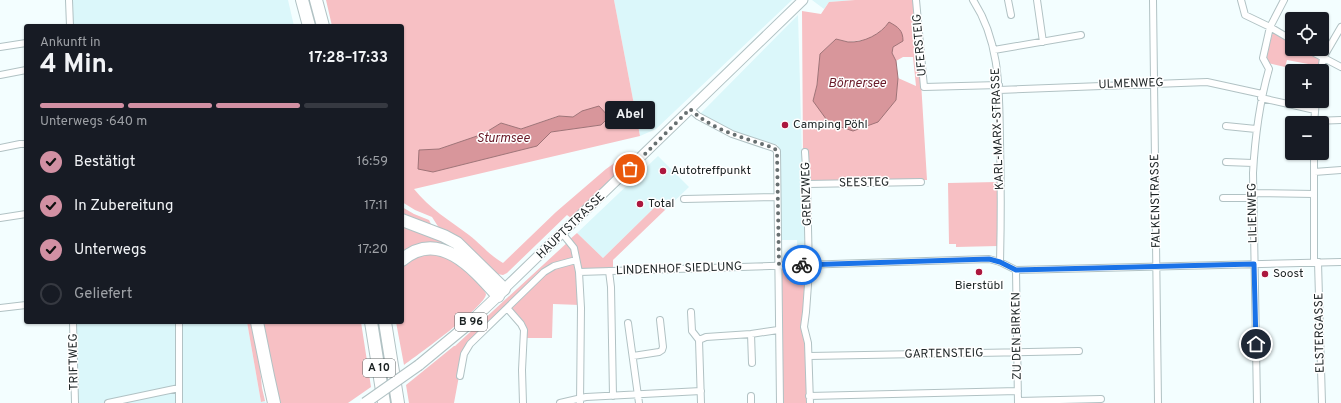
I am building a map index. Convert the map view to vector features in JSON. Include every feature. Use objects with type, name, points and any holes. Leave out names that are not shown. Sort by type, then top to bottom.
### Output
[{"type":"highway","points":[[302,0],[308,24]]},
{"type":"highway","points":[[316,0],[322,24]]},
{"type":"highway","points":[[404,221],[444,236],[457,243],[501,292]]},
{"type":"highway","points":[[404,258],[422,249],[433,248],[447,251],[468,264],[501,292]]},
{"type":"highway","points":[[255,324],[270,403]]},
{"type":"highway","points":[[255,324],[274,403]]},
{"type":"highway","name":"A 10","points":[[387,324],[398,403]]},
{"type":"highway","name":"A 10","points":[[372,326],[384,403]]},
{"type":"main road","name":"HAUPTSTRASSE","points":[[365,403],[419,365],[465,327],[802,1]]},
{"type":"street","points":[[69,0],[70,24]]},
{"type":"street","name":"UFERSTEIG","points":[[916,0],[924,87],[999,88]]},
{"type":"street","name":"KARL-MARX-STRASSE","points":[[973,0],[991,38],[999,88],[1001,182],[1000,262]]},
{"type":"street","points":[[1008,0],[1011,15]]},
{"type":"street","points":[[1037,0],[1043,42]]},
{"type":"street","name":"FALKENSTRASSE","points":[[1153,0],[1158,403]]},
{"type":"street","points":[[1240,0],[1245,15],[1285,36]]},
{"type":"street","name":"LILIENWEG","points":[[1257,403],[1253,196],[1256,129],[1261,96],[1269,69],[1263,58],[1270,27],[1284,0]]},
{"type":"street","points":[[1322,64],[1323,58],[1341,27]]},
{"type":"street","points":[[994,50],[1081,35]]},
{"type":"street","points":[[0,47],[24,43]]},
{"type":"street","points":[[1319,56],[1341,67]]},
{"type":"street","points":[[0,75],[24,70]]},
{"type":"street","name":"ULMENWEG","points":[[999,88],[1207,82],[1314,110]]},
{"type":"street","points":[[690,109],[698,116],[732,134],[774,148],[777,151],[780,403]]},
{"type":"street","points":[[1314,110],[1314,116]]},
{"type":"street","points":[[1329,121],[1341,120]]},
{"type":"street","points":[[1226,126],[1256,129]]},
{"type":"street","points":[[0,148],[24,144]]},
{"type":"street","name":"GRENZWEG","points":[[805,152],[808,264],[804,327],[808,343],[810,400]]},
{"type":"street","name":"ELSTERGASSE","points":[[1314,160],[1316,262],[1322,403]]},
{"type":"street","points":[[1226,162],[1254,163]]},
{"type":"street","points":[[1314,172],[1341,170]]},
{"type":"street","name":"SEESTEG","points":[[807,184],[921,182]]},
{"type":"street","points":[[1223,198],[1314,194]]},
{"type":"street","points":[[684,199],[777,197]]},
{"type":"street","points":[[0,218],[24,214]]},
{"type":"street","points":[[562,233],[573,244],[579,272],[581,308],[580,400]]},
{"type":"street","name":"LINDENHOF SIEDLUNG","points":[[579,272],[989,259],[1000,262],[1016,270]]},
{"type":"street","name":"HAUPTSTRASSE","points":[[460,376],[463,357],[468,348],[540,275],[559,264],[576,260]]},
{"type":"street","points":[[1016,270],[1341,262]]},
{"type":"street","name":"ZU DEN BIRKEN","points":[[1016,270],[1018,402]]},
{"type":"street","points":[[609,271],[611,287],[613,396]]},
{"type":"street","points":[[0,308],[24,305]]},
{"type":"street","points":[[507,308],[521,324],[524,330],[522,378],[523,403]]},
{"type":"street","points":[[691,312],[692,331],[699,340],[701,403]]},
{"type":"street","points":[[633,356],[659,352],[662,350],[660,320]]},
{"type":"street","points":[[628,322],[639,403]]},
{"type":"street","name":"TRIFTWEG","points":[[73,324],[75,403]]},
{"type":"street","points":[[179,324],[179,403]]},
{"type":"street","points":[[699,340],[706,337],[751,334],[778,330]]},
{"type":"street","points":[[751,334],[752,363]]},
{"type":"street","name":"GARTENSTEIG","points":[[809,356],[1079,351]]},
{"type":"street","points":[[108,403],[178,388]]},
{"type":"street","points":[[560,403],[613,396],[701,391]]},
{"type":"street","points":[[810,400],[1018,391]]},
{"type":"street","points":[[1018,402],[1102,400]]},
{"type":"shaded area","points":[[72,0],[288,0],[294,24],[73,24]]},
{"type":"shaded area","points":[[326,0],[614,0],[640,136],[414,189],[433,208],[503,263],[556,212],[606,169],[630,152],[632,161],[615,179],[571,218],[567,215],[507,273],[503,275],[497,274],[441,231],[432,217],[415,210],[404,203],[404,24],[332,24]],"holes":[[[582,111],[601,125],[551,132],[537,146],[433,172],[419,150],[439,149],[483,134],[501,123],[521,129],[558,116],[573,117]]]},
{"type":"shaded area","points":[[614,0],[792,0],[656,129],[640,136]]},
{"type":"shaded area","points":[[812,0],[855,0],[829,2],[824,9]]},
{"type":"shaded area","points":[[855,0],[916,0],[927,180],[811,181],[809,159],[803,159],[802,11],[821,14],[829,2]],"holes":[[[885,28],[893,47],[891,53],[896,61],[903,57],[913,57],[916,86],[898,78],[896,100],[813,101],[817,85],[820,54],[836,39],[849,42],[869,39]]]},
{"type":"shaded area","points":[[798,15],[805,259],[798,260],[797,240],[780,240],[778,145],[720,126],[700,114]]},
{"type":"shaded area","points":[[1273,32],[1285,39],[1285,56],[1315,56],[1320,59],[1319,64],[1308,64],[1287,60],[1285,67],[1268,63],[1265,59]]},
{"type":"shaded area","points":[[658,156],[689,187],[665,210],[657,202],[656,206],[603,258],[577,233]]},
{"type":"shaded area","points":[[997,182],[998,246],[956,247],[956,244],[949,244],[948,183]]},
{"type":"shaded area","points":[[657,202],[665,210],[613,260],[613,270],[579,272],[569,240],[577,233],[603,258],[656,206]]},
{"type":"shaded area","points":[[404,208],[429,220],[433,228],[404,216]]},
{"type":"shaded area","points":[[404,226],[443,240],[459,252],[404,256]]},
{"type":"shaded area","points":[[569,241],[576,260],[554,265],[470,344],[459,376],[454,403],[409,403],[406,385],[455,346]]},
{"type":"shaded area","points":[[438,254],[463,267],[479,283],[486,294],[475,309],[404,365],[396,324],[404,324],[404,265],[418,256]]},
{"type":"shaded area","points":[[576,261],[580,305],[553,304],[552,338],[525,338],[525,331],[508,308],[544,272]]},
{"type":"shaded area","points":[[805,265],[808,403],[782,403],[780,266]]},
{"type":"shaded area","points":[[77,324],[247,324],[261,402],[265,401],[266,403],[77,403]]},
{"type":"shaded area","points":[[247,324],[251,324],[260,368],[265,401],[261,402]]},
{"type":"shaded area","points":[[260,324],[361,324],[371,387],[348,403],[278,403]]},
{"type":"water","name":"Börnersee","points":[[889,22],[899,29],[903,37],[903,41],[893,47],[892,53],[896,61],[898,78],[896,100],[878,122],[853,131],[829,123],[813,101],[817,85],[820,54],[836,39],[848,42],[860,41],[877,34]]},
{"type":"water","name":"Sturmsee","points":[[599,106],[609,117],[601,125],[551,132],[537,146],[433,172],[418,169],[419,150],[439,149],[483,134],[501,123],[521,129],[559,116],[573,117],[582,111]]},
{"type":"way so far","points":[[630,169],[690,109],[698,116],[740,138],[774,148],[777,151],[779,266],[802,265]]},
{"type":"place","name":"Camping Pöhl","points":[[785,125]]},
{"type":"place","name":"Abel","points":[[630,169]]},
{"type":"place","name":"Autotreffpunkt","points":[[663,171]]},
{"type":"place","name":"Total","points":[[640,204]]},
{"type":"place","name":"Bierstübl","points":[[979,272]]},
{"type":"place","name":"Soost","points":[[1265,274]]},
{"type":"route","points":[[802,265],[989,259],[1000,262],[1016,270],[1254,264],[1256,344]]}]
